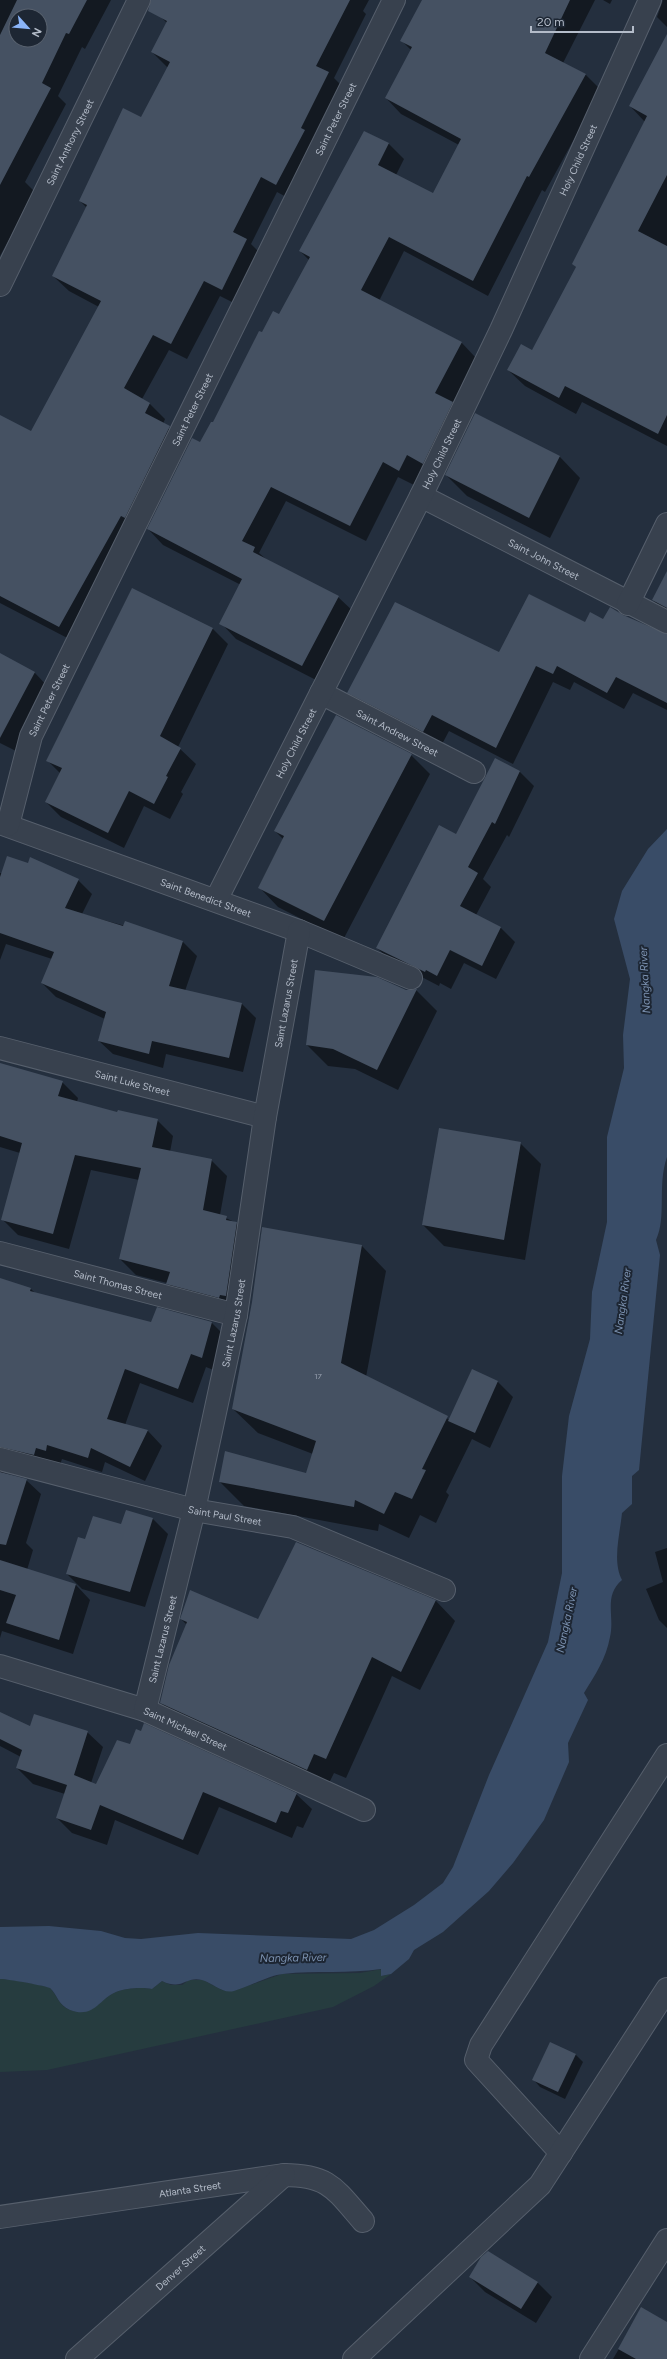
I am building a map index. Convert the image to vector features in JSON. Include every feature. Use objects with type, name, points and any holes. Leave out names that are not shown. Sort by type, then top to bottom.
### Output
[{"type":"street","name":"Saint Anthony Street","points":[[0,285],[139,0]]},
{"type":"street","name":"Saint Peter Street","points":[[4,824],[31,736],[394,0]]},
{"type":"street","name":"Holy Child Street","points":[[216,900],[421,496],[501,330],[650,0]]},
{"type":"street","name":"Saint John Street","points":[[421,496],[628,604],[667,622]]},
{"type":"street","points":[[628,604],[667,524]]},
{"type":"street","name":"Saint Andrew Street","points":[[321,693],[474,772]]},
{"type":"street","name":"Saint Benedict Street","points":[[4,824],[299,931],[411,978]]},
{"type":"street","name":"Saint Lazarus Street","points":[[145,1710],[194,1510],[236,1315],[265,1117],[299,931]]},
{"type":"street","name":"Saint Luke Street","points":[[0,1048],[265,1117]]},
{"type":"street","name":"Saint Thomas Street","points":[[0,1253],[236,1315]]},
{"type":"street","name":"Saint Paul Street","points":[[0,1459],[194,1510],[293,1527],[444,1590]]},
{"type":"street","name":"Saint Michael Street","points":[[0,1666],[145,1710],[364,1810]]},
{"type":"street","points":[[561,2153],[476,2060],[481,2045],[667,1756]]},
{"type":"street","points":[[354,2359],[540,2185],[667,1989]]},
{"type":"street","name":"Atlanta Street","points":[[0,2217],[284,2175],[305,2175],[324,2181],[344,2199],[363,2221]]},
{"type":"street","name":"Denver Street","points":[[77,2359],[284,2175]]},
{"type":"street","points":[[591,2359],[667,2240]]},
{"type":"green space","points":[[382,1969],[381,1976],[391,1974],[374,1986],[333,2007],[47,2070],[0,2072],[0,1979],[25,1982],[50,1988],[58,2000],[66,2008],[78,2012],[85,2012],[96,2007],[116,1992],[134,1988],[152,1989],[162,1981],[171,1985],[182,1985],[189,1980],[203,1980],[222,1990],[233,1991],[282,1974],[360,1973]]},
{"type":"water","name":"Nangka River","points":[[667,829],[667,1157],[664,1168],[661,1221],[656,1240],[660,1255],[639,1470],[632,1476],[632,1504],[622,1513],[617,1556],[619,1573],[622,1580],[616,1586],[611,1600],[611,1629],[608,1645],[600,1666],[584,1693],[588,1700],[568,1743],[569,1762],[544,1820],[513,1863],[489,1891],[443,1932],[414,1950],[409,1959],[391,1974],[381,1976],[381,1969],[283,1974],[230,1992],[222,1990],[206,1981],[196,1979],[179,1984],[169,1984],[162,1981],[152,1989],[134,1988],[116,1992],[96,2007],[85,2012],[78,2012],[66,2008],[50,1988],[25,1982],[0,1979],[0,1927],[49,1926],[101,1931],[125,1938],[141,1939],[198,1933],[351,1939],[374,1930],[414,1905],[443,1883],[453,1867],[489,1775],[548,1642],[562,1573],[562,1476],[569,1416],[590,1339],[592,1292],[607,1222],[607,1137],[624,1068],[623,1035],[630,979],[614,919],[622,891],[648,849]]},
{"type":"building","points":[[17,0],[87,0],[69,34],[66,33],[42,83],[51,88],[0,185],[0,35],[8,19],[8,48],[48,48],[48,8],[13,8]]},
{"type":"building","points":[[151,0],[350,0],[316,66],[329,72],[301,128],[305,130],[276,185],[261,177],[233,232],[247,239],[222,290],[204,281],[171,344],[153,335],[124,388],[150,403],[145,413],[170,426],[125,518],[121,516],[59,627],[0,596],[0,415],[31,431],[101,301],[52,276],[87,205],[79,201],[123,108],[141,117],[170,62],[151,52],[167,21],[148,11]]},
{"type":"building","points":[[422,0],[570,0],[545,53],[586,74],[529,177],[527,176],[473,281],[389,237],[361,290],[462,342],[435,393],[453,402],[423,464],[407,455],[399,471],[383,462],[350,526],[271,487],[242,541],[255,547],[253,552],[339,596],[302,666],[219,624],[242,579],[147,529],[192,438],[200,442],[211,422],[213,422],[259,331],[262,332],[273,311],[279,314],[310,257],[299,251],[364,131],[389,143],[378,165],[433,193],[461,139],[385,98],[412,47],[400,41]]},
{"type":"building","points":[[667,34],[667,175],[638,231],[667,246],[667,415],[658,434],[565,386],[559,398],[507,370],[521,344],[532,350],[576,267],[572,264],[647,116],[629,106]]},
{"type":"building","points":[[475,413],[560,456],[529,518],[445,475]]},
{"type":"building","points":[[667,571],[667,608],[652,600]]},
{"type":"building","points":[[132,588],[213,628],[160,736],[181,748],[166,776],[168,777],[154,804],[129,791],[108,833],[45,802],[62,768],[46,761]]},
{"type":"building","points":[[529,594],[585,622],[590,612],[603,619],[610,607],[623,615],[667,634],[667,703],[616,677],[607,693],[557,666],[553,674],[536,666],[496,748],[432,715],[423,732],[347,693],[395,602],[499,652]]},
{"type":"building","points":[[0,653],[35,672],[0,738]]},
{"type":"building","points":[[336,715],[412,754],[324,921],[258,888],[284,836],[274,831]]},
{"type":"building","points":[[495,758],[520,771],[495,824],[492,822],[468,867],[478,873],[460,906],[501,927],[482,966],[450,950],[437,976],[426,970],[425,972],[376,948],[439,825],[456,834]]},
{"type":"building","points":[[7,856],[28,863],[30,857],[79,879],[65,908],[123,926],[125,921],[183,941],[169,986],[242,1003],[229,1058],[152,1041],[149,1054],[98,1041],[106,1012],[41,983],[54,952],[0,933],[0,877]]},
{"type":"building","points":[[315,970],[377,977],[406,990],[417,989],[377,1070],[333,1049],[306,1045]]},
{"type":"building","points":[[0,1063],[63,1081],[58,1096],[117,1112],[118,1110],[158,1119],[152,1147],[212,1159],[203,1210],[227,1216],[226,1220],[237,1222],[226,1296],[220,1295],[219,1298],[166,1284],[170,1272],[119,1259],[141,1168],[75,1155],[53,1234],[1,1220],[22,1143],[0,1136]]},
{"type":"building","points":[[439,1128],[521,1142],[504,1240],[422,1225]]},
{"type":"building","points":[[262,1227],[362,1245],[341,1363],[448,1416],[422,1469],[426,1470],[412,1499],[395,1492],[384,1514],[355,1500],[354,1507],[219,1482],[225,1451],[306,1473],[316,1441],[232,1409],[252,1302]]},
{"type":"building","points":[[0,1278],[31,1288],[30,1291],[151,1322],[157,1307],[212,1322],[202,1358],[191,1354],[178,1389],[125,1369],[107,1419],[148,1430],[130,1467],[91,1448],[88,1458],[47,1445],[46,1451],[36,1448],[34,1455],[0,1447]]},
{"type":"building","points":[[472,1369],[498,1381],[475,1433],[448,1421]]},
{"type":"building","points":[[0,1472],[27,1479],[6,1545],[0,1544]]},
{"type":"building","points":[[126,1510],[153,1518],[130,1592],[66,1574],[78,1537],[85,1539],[93,1516],[121,1524]]},
{"type":"building","points":[[296,1542],[436,1600],[401,1672],[372,1657],[326,1759],[314,1754],[307,1770],[160,1703],[169,1665],[187,1622],[180,1619],[190,1590],[258,1619]]},
{"type":"building","points":[[0,1560],[76,1584],[59,1640],[6,1623],[16,1595],[0,1590]]},
{"type":"building","points":[[0,1712],[30,1726],[34,1714],[88,1731],[74,1775],[96,1784],[117,1740],[130,1744],[136,1729],[141,1731],[144,1723],[297,1793],[288,1813],[281,1811],[276,1823],[203,1792],[183,1840],[100,1805],[91,1830],[56,1818],[67,1785],[16,1768],[22,1750],[0,1739]]},
{"type":"building","points":[[550,2042],[576,2054],[558,2092],[532,2080]]},
{"type":"building","points":[[488,2251],[538,2282],[521,2309],[469,2277],[481,2257]]},
{"type":"building","points":[[641,2307],[667,2322],[667,2359],[636,2359],[618,2349]]}]
